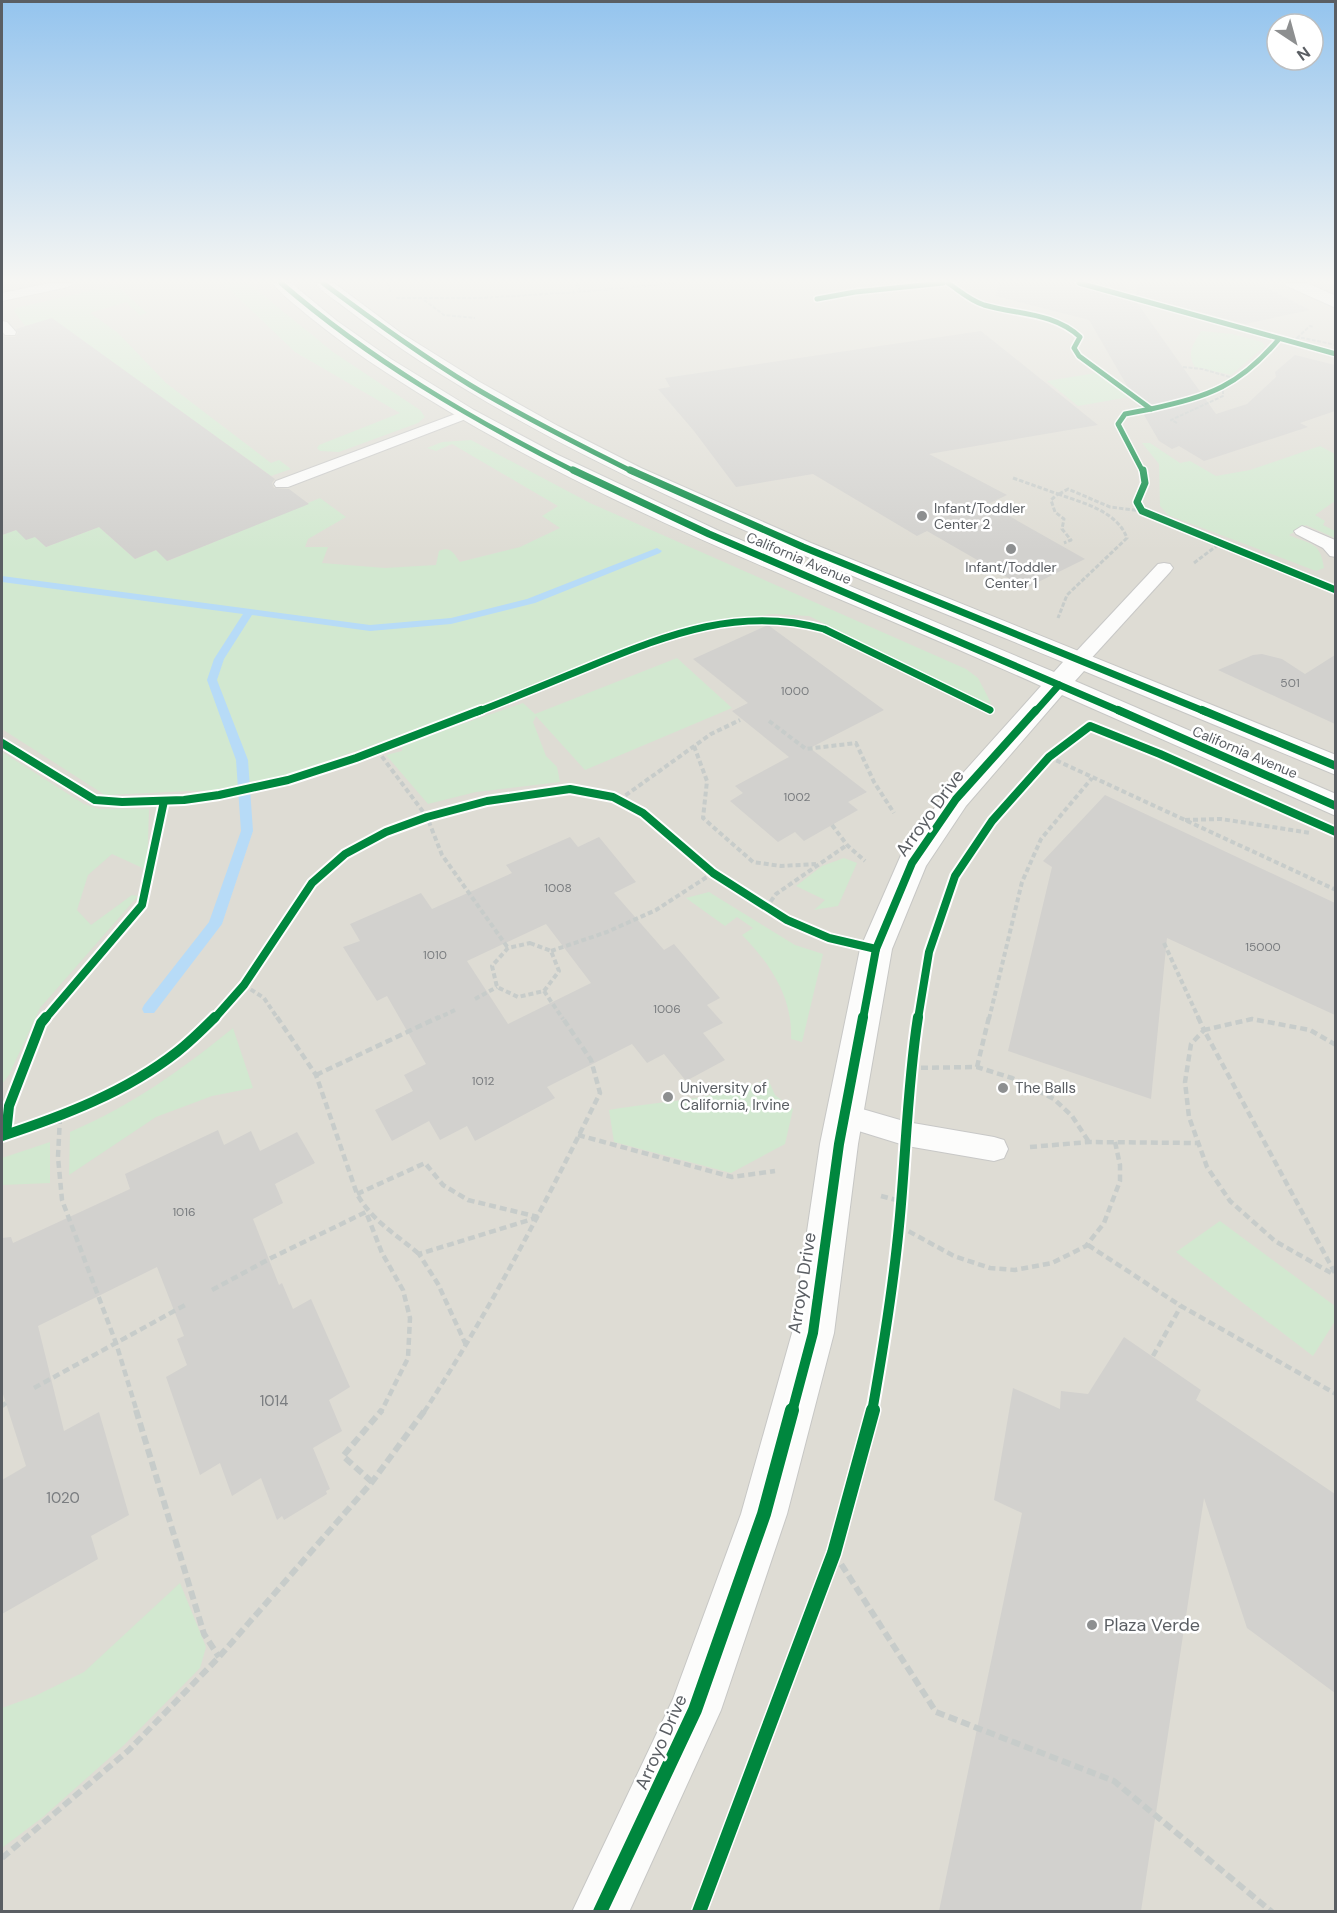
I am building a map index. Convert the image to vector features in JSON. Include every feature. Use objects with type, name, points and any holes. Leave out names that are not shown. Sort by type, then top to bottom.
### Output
[{"type":"main road","name":"California Avenue","points":[[398,372],[466,414],[558,465],[655,511],[1069,672],[1335,766]]},
{"type":"main road","name":"California Avenue","points":[[453,372],[477,388],[618,464],[736,519],[834,561],[1069,672],[1335,806]]},
{"type":"main road","name":"Arroyo Drive","points":[[604,1910],[695,1710],[764,1514],[813,1333],[845,1116],[876,950],[912,862],[956,799],[1069,672]]},
{"type":"lane","points":[[282,484],[466,414]]},
{"type":"lane","points":[[1302,531],[1329,544],[1335,552]]},
{"type":"lane","points":[[1069,672],[1164,568]]},
{"type":"lane","points":[[845,1116],[907,1134],[994,1149]]},
{"type":"path","points":[[1213,372],[1237,379]]},
{"type":"path","points":[[1190,401],[1223,390],[1245,372]]},
{"type":"path","points":[[1177,423],[1171,420],[1223,396],[1223,390]]},
{"type":"path","points":[[1013,478],[1109,515],[1121,524],[1127,538],[1067,595],[1054,627]]},
{"type":"path","points":[[1064,543],[1071,540],[1062,529],[1064,519],[1055,512],[1052,500],[1068,489],[1110,507],[1143,509]]},
{"type":"path","points":[[1209,540],[1230,548]]},
{"type":"path","points":[[1202,558],[1219,544]]},
{"type":"path","points":[[2,742],[95,800],[105,803],[164,801],[210,796],[288,781],[377,750],[660,638],[701,628],[751,620],[775,619],[803,622],[824,629],[990,711]]},
{"type":"path","points":[[620,800],[711,734],[740,720]]},
{"type":"path","points":[[769,721],[806,749],[856,743],[874,782],[894,813]]},
{"type":"path","points":[[694,746],[707,781],[703,818],[753,862],[781,866],[816,864]]},
{"type":"path","points":[[377,750],[427,817],[442,855],[508,948]]},
{"type":"path","points":[[1042,765],[1053,754],[1092,778],[1335,890]]},
{"type":"path","points":[[977,1067],[1022,882],[1041,839],[1092,778]]},
{"type":"path","points":[[17,1131],[4,1135],[9,1107],[41,1023],[142,905],[164,801]]},
{"type":"path","points":[[417,821],[437,815]]},
{"type":"path","points":[[1183,820],[1221,819],[1313,834]]},
{"type":"path","points":[[832,825],[847,845],[865,861]]},
{"type":"path","points":[[766,908],[776,894],[816,864],[847,845]]},
{"type":"path","points":[[704,865],[722,879]]},
{"type":"path","points":[[497,987],[492,966],[508,948],[530,943],[551,951],[607,932],[656,910],[713,873]]},
{"type":"path","points":[[758,902],[777,914]]},
{"type":"path","points":[[1164,943],[1204,1030],[1335,1276]]},
{"type":"path","points":[[497,987],[518,997],[543,991],[559,971],[551,951]]},
{"type":"path","points":[[250,976],[241,989],[264,998],[316,1076],[357,1194],[381,1253],[403,1290],[410,1318],[408,1358],[404,1368],[380,1414],[343,1456],[372,1482]]},
{"type":"path","points":[[476,999],[497,987]]},
{"type":"path","points":[[2,1858],[18,1847],[129,1750],[219,1657],[372,1482],[419,1420],[467,1346],[539,1217],[600,1093],[591,1060],[543,991]]},
{"type":"path","points":[[316,1076],[455,1010]]},
{"type":"path","points":[[1335,1045],[1310,1030],[1252,1019],[1204,1030],[1191,1044],[1185,1082],[1188,1117],[1197,1143],[1207,1167],[1230,1201],[1275,1241],[1335,1276]]},
{"type":"path","points":[[897,1238],[912,1057]]},
{"type":"path","points":[[910,1068],[977,1067],[1012,1078],[1054,1099],[1072,1116],[1089,1142]]},
{"type":"path","points":[[49,1120],[70,1112]]},
{"type":"path","points":[[60,1117],[58,1157],[62,1200],[116,1343],[204,1634],[219,1657]]},
{"type":"path","points":[[578,1136],[732,1177],[775,1171]]},
{"type":"path","points":[[994,1149],[1089,1142],[1197,1143]]},
{"type":"path","points":[[881,1197],[948,1253],[990,1268],[1027,1271],[1088,1245],[1114,1205],[1121,1174],[1115,1142]]},
{"type":"path","points":[[357,1194],[425,1163],[443,1185],[468,1200],[539,1217]]},
{"type":"path","points":[[366,1212],[419,1254],[438,1284],[467,1346]]},
{"type":"path","points":[[212,1290],[273,1257],[366,1212]]},
{"type":"path","points":[[419,1254],[539,1217]]},
{"type":"path","points":[[1088,1245],[1181,1306],[1335,1394]]},
{"type":"path","points":[[34,1388],[187,1304]]},
{"type":"path","points":[[1153,1356],[1181,1306]]},
{"type":"path","points":[[830,1564],[837,1542]]},
{"type":"path","points":[[834,1553],[936,1712],[1114,1781],[1272,1911]]},
{"type":"shaded area","name":"University of California, Irvine","points":[[2,372],[1335,372],[1335,1911],[2,1911]]},
{"type":"green space","points":[[126,372],[156,372],[166,383],[271,463],[279,460],[291,469],[271,476]]},
{"type":"green space","points":[[330,372],[363,372],[420,410],[425,417],[418,423],[339,452],[320,451],[317,448],[319,445],[400,413]]},
{"type":"green space","points":[[1096,373],[1129,397],[1078,406],[1047,381]]},
{"type":"green space","points":[[471,440],[590,503],[966,669],[978,678],[991,703],[988,705],[809,616],[772,614],[718,622],[660,635],[525,691],[288,775],[214,790],[105,795],[2,729],[2,535],[16,530],[35,537],[46,547],[99,527],[135,559],[156,550],[168,561],[320,498],[346,517],[308,539],[305,547],[328,547],[322,563],[385,568],[436,565],[439,551],[446,549],[451,551],[460,562],[520,547],[560,528],[542,516],[558,506],[452,444],[436,451],[427,448],[442,442]]},
{"type":"green space","points":[[1142,443],[1150,443],[1180,463],[1190,461],[1216,476],[1250,470],[1320,446],[1335,454],[1335,501],[1315,515],[1325,521],[1323,525],[1335,531],[1335,538],[1306,525],[1289,535],[1317,548],[1324,568],[1316,571],[1168,515],[1160,506],[1159,464]]},
{"type":"green space","points":[[677,658],[732,708],[585,770],[536,716],[533,722],[546,756],[557,767],[560,782],[476,792],[428,804],[386,755],[402,751],[402,745],[523,703],[535,714]]},
{"type":"green space","points":[[2,752],[84,804],[98,809],[149,809],[147,870],[112,854],[88,875],[77,910],[91,925],[132,895],[138,896],[40,1008],[9,1075],[2,1084]]},
{"type":"green space","points":[[844,858],[857,863],[838,906],[814,910],[825,900],[796,886],[822,866]]},
{"type":"green space","points":[[709,892],[795,945],[823,954],[802,1042],[791,1039],[788,1009],[778,982],[762,957],[742,935],[753,928],[737,917],[725,926],[686,898]]},
{"type":"green space","points":[[233,1028],[253,1088],[212,1096],[156,1117],[69,1175],[70,1132],[93,1122],[156,1086]]},
{"type":"green space","points":[[768,1079],[775,1095],[793,1109],[785,1144],[731,1173],[614,1142],[609,1110],[710,1096]]},
{"type":"green space","points":[[50,1142],[50,1183],[2,1185],[2,1158]]},
{"type":"green space","points":[[1220,1221],[1335,1306],[1335,1321],[1313,1356],[1176,1252]]},
{"type":"green space","points":[[180,1583],[206,1647],[200,1668],[124,1745],[43,1817],[2,1848],[2,1708],[35,1696],[84,1672]]},
{"type":"building","points":[[2,372],[127,372],[275,479],[272,483],[274,488],[289,489],[309,504],[167,561],[156,550],[135,559],[99,527],[46,547],[35,537],[26,540],[16,530],[2,535]]},
{"type":"building","points":[[704,372],[1032,372],[1098,425],[929,454],[1007,495],[988,504],[1085,559],[1026,588],[927,531],[917,536],[813,474],[736,487],[694,431],[658,389],[670,387],[665,378]]},
{"type":"building","points":[[1119,372],[1186,372],[1216,414],[1247,404],[1276,377],[1275,372],[1335,372],[1335,411],[1300,423],[1308,427],[1204,461],[1179,446],[1172,449],[1159,441]]},
{"type":"building","points":[[768,625],[884,710],[810,748],[867,792],[848,802],[858,810],[804,841],[795,832],[778,842],[730,801],[743,793],[735,786],[789,757],[732,711],[748,703],[693,659]]},
{"type":"building","points":[[1262,654],[1282,659],[1305,674],[1335,655],[1335,724],[1218,670],[1253,655]]},
{"type":"building","points":[[1105,795],[1335,903],[1335,1015],[1167,938],[1151,1099],[1008,1051],[1052,867],[1043,861]]},
{"type":"building","points":[[570,837],[578,847],[599,837],[636,882],[614,893],[664,950],[674,944],[720,998],[707,1005],[723,1023],[703,1033],[725,1060],[686,1081],[664,1054],[647,1063],[632,1044],[547,1087],[555,1098],[475,1141],[467,1126],[440,1140],[429,1121],[392,1141],[375,1110],[413,1091],[404,1075],[426,1064],[387,996],[377,1001],[343,947],[360,941],[350,924],[421,893],[432,909],[512,873],[506,865]],"holes":[[[546,924],[591,983],[508,1024],[467,961]]]},
{"type":"building","points":[[218,1130],[224,1145],[251,1131],[260,1151],[297,1132],[315,1163],[275,1184],[283,1203],[253,1219],[279,1285],[282,1283],[293,1309],[311,1299],[350,1387],[329,1400],[342,1431],[313,1448],[330,1489],[326,1491],[327,1494],[284,1520],[282,1516],[277,1520],[261,1478],[232,1496],[220,1463],[200,1475],[166,1377],[187,1365],[177,1339],[184,1336],[157,1267],[38,1326],[64,1431],[99,1412],[129,1515],[91,1536],[98,1559],[2,1614],[2,1480],[26,1466],[2,1391],[2,1238],[11,1237],[13,1243],[130,1189],[125,1174]]},
{"type":"building","name":"Plaza Verde","points":[[1124,1337],[1201,1390],[1196,1400],[1335,1494],[1335,1693],[1247,1628],[1204,1498],[1141,1911],[939,1911],[1022,1513],[994,1500],[1013,1388],[1060,1409],[1061,1391],[1088,1394]]},
{"type":"waterway","points":[[2,579],[370,628],[451,621],[531,601],[657,551]]},
{"type":"waterway","points":[[149,1009],[215,924],[247,831],[242,760],[212,680],[219,659],[249,612]]},
{"type":"cycle path","points":[[398,372],[439,398],[548,458],[655,510],[1336,806]]},
{"type":"cycle path","points":[[450,372],[551,431],[718,511],[1336,766]]},
{"type":"cycle path","points":[[1101,372],[1151,409],[1207,395],[1237,380],[1247,372]]},
{"type":"cycle path","points":[[1151,409],[1125,414],[1118,424],[1143,468],[1145,483],[1137,502],[1142,511],[1336,590]]},
{"type":"cycle path","points":[[2,743],[95,800],[149,802],[219,795],[288,780],[356,758],[660,638],[721,624],[762,620],[783,620],[824,629],[990,710]]},
{"type":"cycle path","points":[[600,1912],[695,1710],[764,1514],[813,1333],[839,1144],[876,949],[912,863],[956,799],[1059,685]]},
{"type":"cycle path","points":[[699,1912],[834,1553],[869,1430],[887,1330],[899,1226],[910,1068],[929,952],[955,876],[992,821],[1049,757],[1090,726],[1160,754],[1336,832]]},
{"type":"cycle path","points":[[2,1136],[60,1117],[120,1088],[177,1052],[218,1015],[244,985],[312,883],[345,854],[386,832],[427,817],[487,801],[570,789],[613,797],[643,813],[713,873],[787,920],[829,938],[876,949]]},
{"type":"cycle path","points":[[6,1134],[9,1106],[41,1023],[142,905],[164,801]]},
{"type":"place","name":"Infant/Toddler Center 2","points":[[922,516]]},
{"type":"place","name":"Infant/Toddler Center 1","points":[[1011,549]]},
{"type":"place","name":"The Balls","points":[[1003,1088]]},
{"type":"place","name":"University of California, Irvine","points":[[668,1097]]},
{"type":"place","name":"Plaza Verde","points":[[1092,1625]]}]
